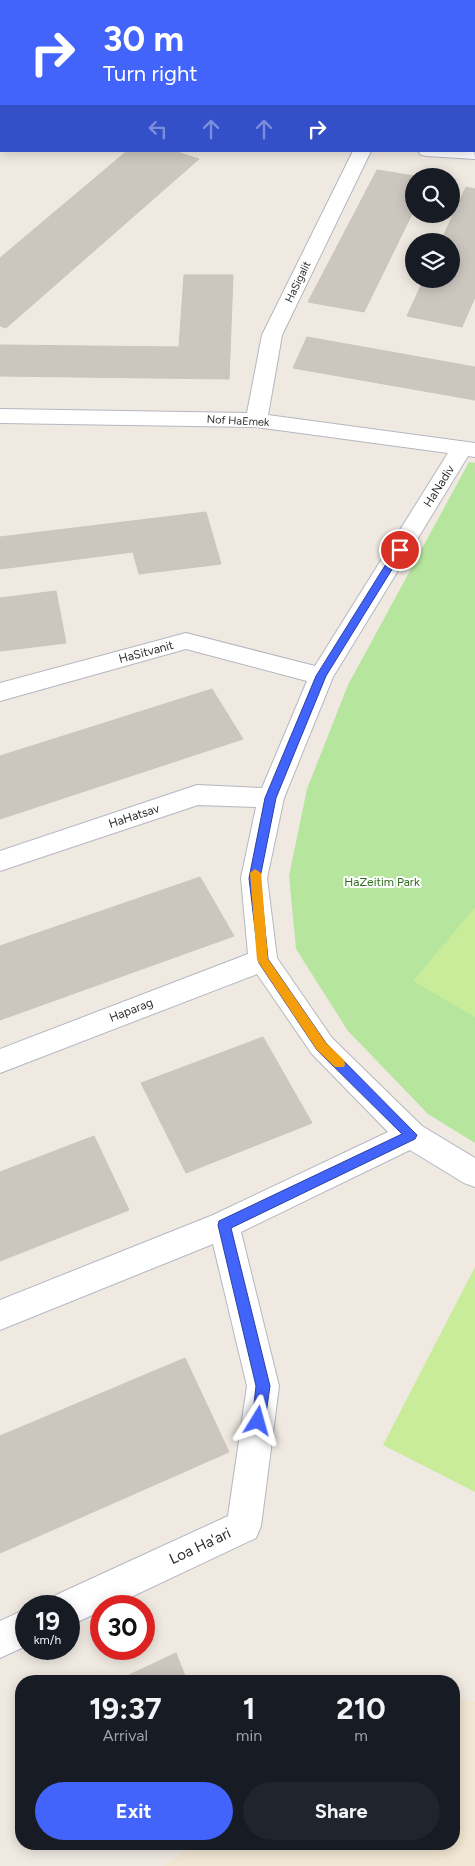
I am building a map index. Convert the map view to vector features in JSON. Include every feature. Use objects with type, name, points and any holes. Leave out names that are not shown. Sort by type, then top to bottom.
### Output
[{"type":"street","name":"HaSigalit","points":[[256,420],[272,335],[362,152]]},
{"type":"street","points":[[443,152],[475,154]]},
{"type":"street","name":"Nof HaEmek","points":[[0,416],[256,420],[469,449]]},
{"type":"street","name":"HaNadiv","points":[[469,449],[321,676],[271,798],[254,878],[263,960],[322,1046],[411,1135],[475,1174]]},
{"type":"street","name":"HaSitvanit","points":[[0,692],[186,641],[321,676]]},
{"type":"street","name":"HaHatsav","points":[[0,861],[197,796],[271,798]]},
{"type":"street","name":"Haparag","points":[[0,1061],[263,960]]},
{"type":"street","points":[[0,1315],[224,1225],[411,1135]]},
{"type":"street","name":"Loa Ha'ari","points":[[80,1603],[244,1526],[263,1386],[224,1225]]},
{"type":"street","points":[[0,1640],[15,1633]]},
{"type":"shaded area","points":[[460,1700],[475,1702],[475,1866],[164,1866],[187,1850],[460,1850]]},
{"type":"green space","name":"HaZeitim Park","points":[[469,462],[475,463],[475,1143],[428,1114],[348,1031],[296,949],[289,876],[307,789],[348,685]]},
{"type":"green space","points":[[475,907],[475,1017],[413,981]]},
{"type":"green space","points":[[475,1267],[475,1492],[383,1445]]},
{"type":"building","points":[[126,152],[177,152],[199,159],[6,328],[0,326],[0,258]]},
{"type":"building","points":[[377,170],[405,175],[405,223],[408,223],[364,312],[308,302]]},
{"type":"building","points":[[466,187],[475,189],[475,297],[462,327],[407,316],[420,288],[460,288],[460,233],[445,233],[449,223],[460,223],[460,200]]},
{"type":"building","points":[[184,275],[233,275],[229,379],[0,376],[0,345],[179,347]]},
{"type":"building","points":[[307,337],[475,367],[475,400],[293,368]]},
{"type":"building","points":[[206,512],[221,564],[139,574],[133,552],[0,569],[0,537]]},
{"type":"building","points":[[56,591],[66,643],[0,651],[0,598]]},
{"type":"building","points":[[212,689],[243,739],[0,819],[0,756]]},
{"type":"building","points":[[200,877],[234,936],[0,1020],[0,946]]},
{"type":"building","points":[[263,1037],[312,1123],[186,1173],[141,1083]]},
{"type":"building","points":[[94,1136],[129,1210],[0,1261],[0,1172]]},
{"type":"building","points":[[185,1358],[229,1452],[0,1553],[0,1436]]},
{"type":"building","points":[[176,1653],[185,1675],[129,1675]]},
{"type":"slow traffic","points":[[255,873],[263,960],[322,1046],[339,1064]]},
{"type":"route","points":[[258,1421],[263,1386],[224,1225],[411,1135],[322,1046],[263,960],[254,878],[271,798],[321,676],[400,550]]}]
